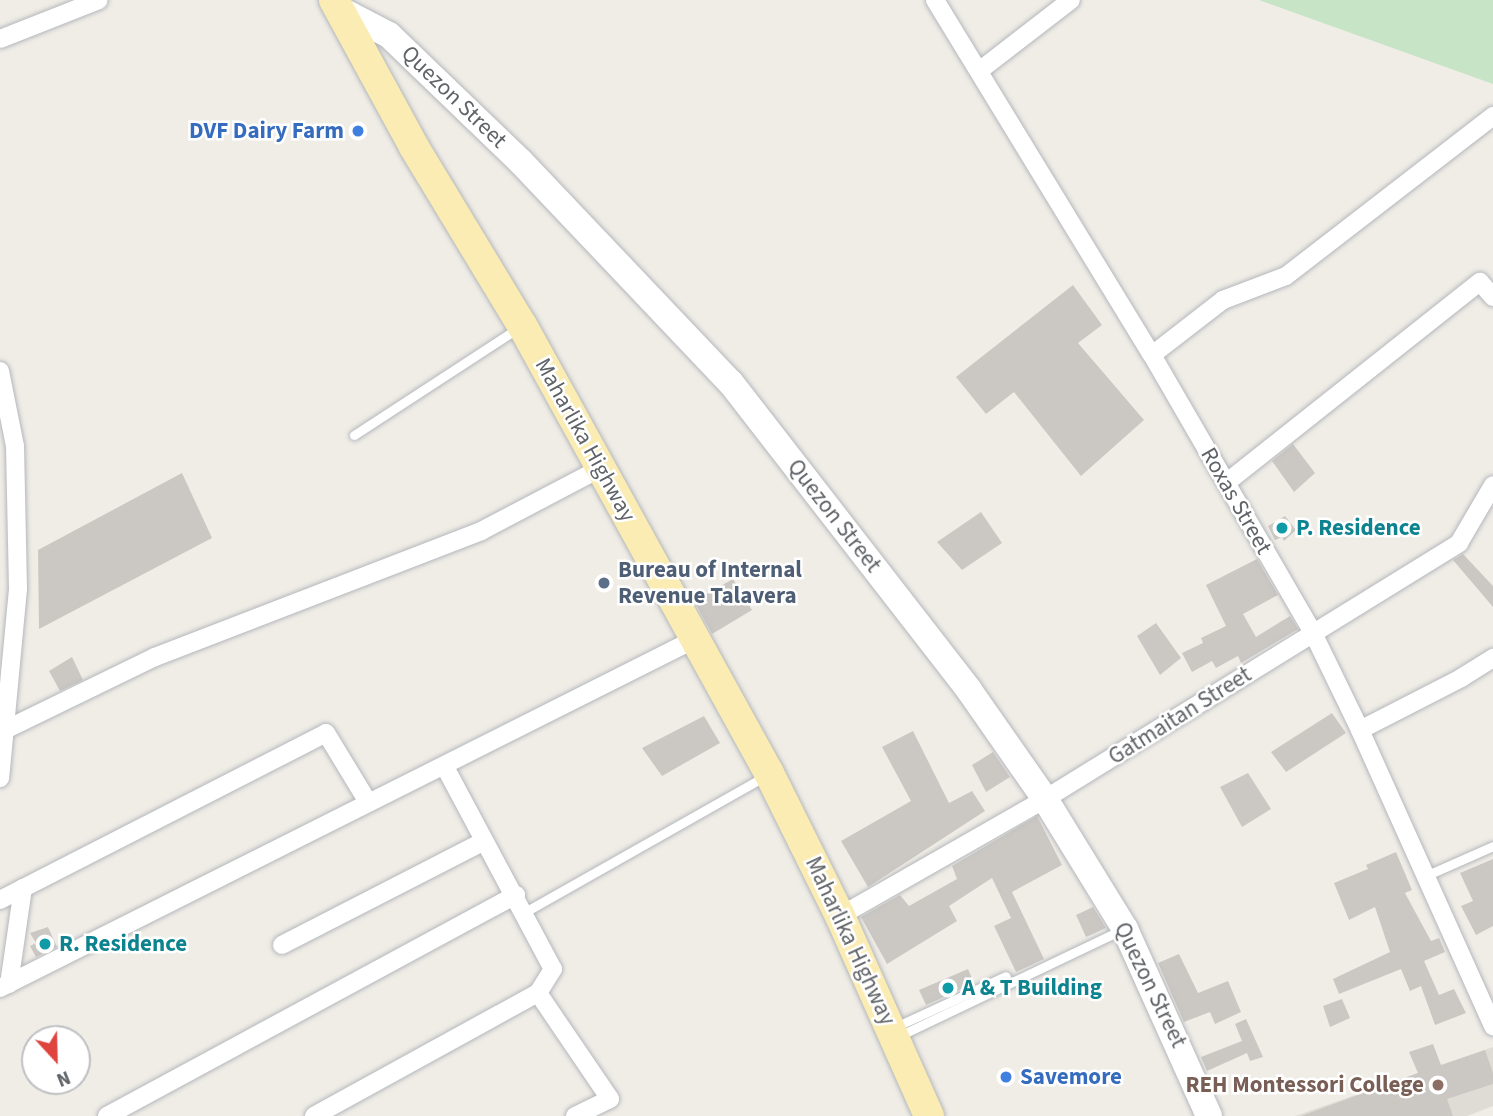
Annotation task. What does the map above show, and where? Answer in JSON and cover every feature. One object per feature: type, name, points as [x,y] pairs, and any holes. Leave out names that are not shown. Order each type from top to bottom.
[{"type":"main road","name":"Maharlika Highway","points":[[344,3],[414,147],[522,326],[769,773],[840,916],[929,1116]]},
{"type":"street","points":[[0,40],[99,0]]},
{"type":"street","name":"Roxas Street","points":[[935,0],[1152,355],[1313,633],[1360,730],[1493,1026]]},
{"type":"street","points":[[979,71],[1071,0]]},
{"type":"street","name":"Quezon Street","points":[[344,3],[389,35],[550,191],[731,383],[969,690],[1045,799],[1125,929],[1209,1116]]},
{"type":"street","points":[[1152,355],[1223,300],[1286,276],[1493,116]]},
{"type":"street","points":[[1226,482],[1480,282],[1493,297]]},
{"type":"street","points":[[0,371],[15,446],[18,576],[0,778]]},
{"type":"street","points":[[5,730],[155,657],[481,531],[601,468]]},
{"type":"street","name":"Gatmaitan Street","points":[[840,916],[1045,799],[1459,542],[1493,485]]},
{"type":"street","points":[[4,986],[368,802],[445,767],[695,639]]},
{"type":"street","points":[[1360,730],[1461,678],[1493,658]]},
{"type":"street","points":[[0,900],[327,733],[368,802]]},
{"type":"street","points":[[314,1116],[538,993],[553,969],[516,895],[445,767]]},
{"type":"street","points":[[282,945],[484,841]]},
{"type":"street","points":[[4,986],[23,888]]},
{"type":"street","points":[[107,1116],[516,895]]},
{"type":"street","points":[[538,993],[610,1099],[575,1116]]},
{"type":"lane","points":[[354,435],[522,326]]},
{"type":"lane","points":[[525,912],[769,773]]},
{"type":"lane","points":[[1424,876],[1493,846]]},
{"type":"lane","points":[[893,1033],[1125,929]]},
{"type":"lane","points":[[893,1033],[1006,976]]},
{"type":"shaded area","name":"REH Montessori College","points":[[1493,1047],[1493,1106],[1467,1116],[1295,1116]]},
{"type":"green space","points":[[1259,0],[1493,0],[1493,84]]},
{"type":"building","points":[[1073,285],[1102,325],[1078,343],[1144,420],[1081,476],[1014,392],[986,414],[956,377]]},
{"type":"building","points":[[1293,444],[1315,473],[1294,492],[1272,461]]},
{"type":"building","points":[[182,473],[212,538],[39,629],[38,550]]},
{"type":"building","points":[[981,512],[1002,543],[962,570],[937,542]]},
{"type":"building","name":"P. Residence","points":[[1285,516],[1296,530],[1284,541],[1282,537],[1275,540],[1268,526]]},
{"type":"building","points":[[1463,554],[1493,586],[1493,607],[1453,560]]},
{"type":"building","points":[[1257,559],[1278,595],[1243,614],[1256,637],[1290,616],[1298,629],[1241,663],[1238,656],[1216,668],[1212,661],[1192,672],[1182,653],[1203,643],[1201,638],[1226,626],[1206,585]]},
{"type":"building","points":[[733,579],[752,610],[712,634],[694,601]]},
{"type":"building","points":[[1156,623],[1181,658],[1160,675],[1137,636]]},
{"type":"building","points":[[72,657],[83,680],[60,691],[49,671]]},
{"type":"building","points":[[1332,713],[1346,733],[1286,772],[1271,752]]},
{"type":"building","points":[[704,716],[720,743],[662,776],[642,748]]},
{"type":"building","points":[[913,731],[949,803],[972,791],[985,811],[868,887],[841,841],[911,801],[882,747]]},
{"type":"building","points":[[993,752],[1010,777],[986,792],[972,765]]},
{"type":"building","points":[[1248,773],[1271,809],[1242,827],[1220,787]]},
{"type":"building","points":[[1037,816],[1062,865],[1012,892],[1044,959],[1016,972],[994,926],[1011,918],[992,878],[949,906],[957,921],[887,964],[861,917],[900,895],[909,906],[957,879],[952,866]]},
{"type":"building","points":[[1396,852],[1412,890],[1405,893],[1431,941],[1439,938],[1445,952],[1424,961],[1439,995],[1454,989],[1466,1013],[1435,1025],[1421,986],[1410,991],[1401,969],[1339,994],[1333,979],[1390,952],[1375,907],[1349,920],[1334,883],[1368,869],[1366,865]]},
{"type":"building","points":[[1493,859],[1493,926],[1476,935],[1461,906],[1473,901],[1460,873]]},
{"type":"building","points":[[1093,907],[1106,928],[1086,937],[1076,915]]},
{"type":"building","name":"R. Residence","points":[[48,927],[57,947],[36,957],[30,946],[36,943],[30,933]]},
{"type":"building","points":[[1179,954],[1198,993],[1228,981],[1241,1012],[1215,1024],[1210,1012],[1184,1022],[1158,963]]},
{"type":"building","name":"A & T Building","points":[[968,969],[974,983],[926,1005],[919,990]]},
{"type":"building","points":[[1342,999],[1350,1018],[1330,1027],[1323,1006]]},
{"type":"building","points":[[1246,1019],[1263,1057],[1250,1061],[1247,1053],[1207,1071],[1201,1057],[1242,1041],[1235,1024]]},
{"type":"building","name":"REH Montessori College","points":[[1433,1044],[1441,1065],[1485,1050],[1493,1073],[1493,1084],[1447,1099],[1453,1116],[1301,1116],[1418,1073],[1409,1052]]},
{"type":"place","name":"DVF Dairy Farm","points":[[358,131]]},
{"type":"place","name":"P. Residence","points":[[1282,528]]},
{"type":"place","name":"Bureau of Internal Revenue Talavera","points":[[604,583]]},
{"type":"place","name":"R. Residence","points":[[45,944]]},
{"type":"place","name":"A & T Building","points":[[948,988]]},
{"type":"place","name":"Savemore","points":[[1006,1077]]},
{"type":"place","name":"REH Montessori College","points":[[1438,1085]]}]
